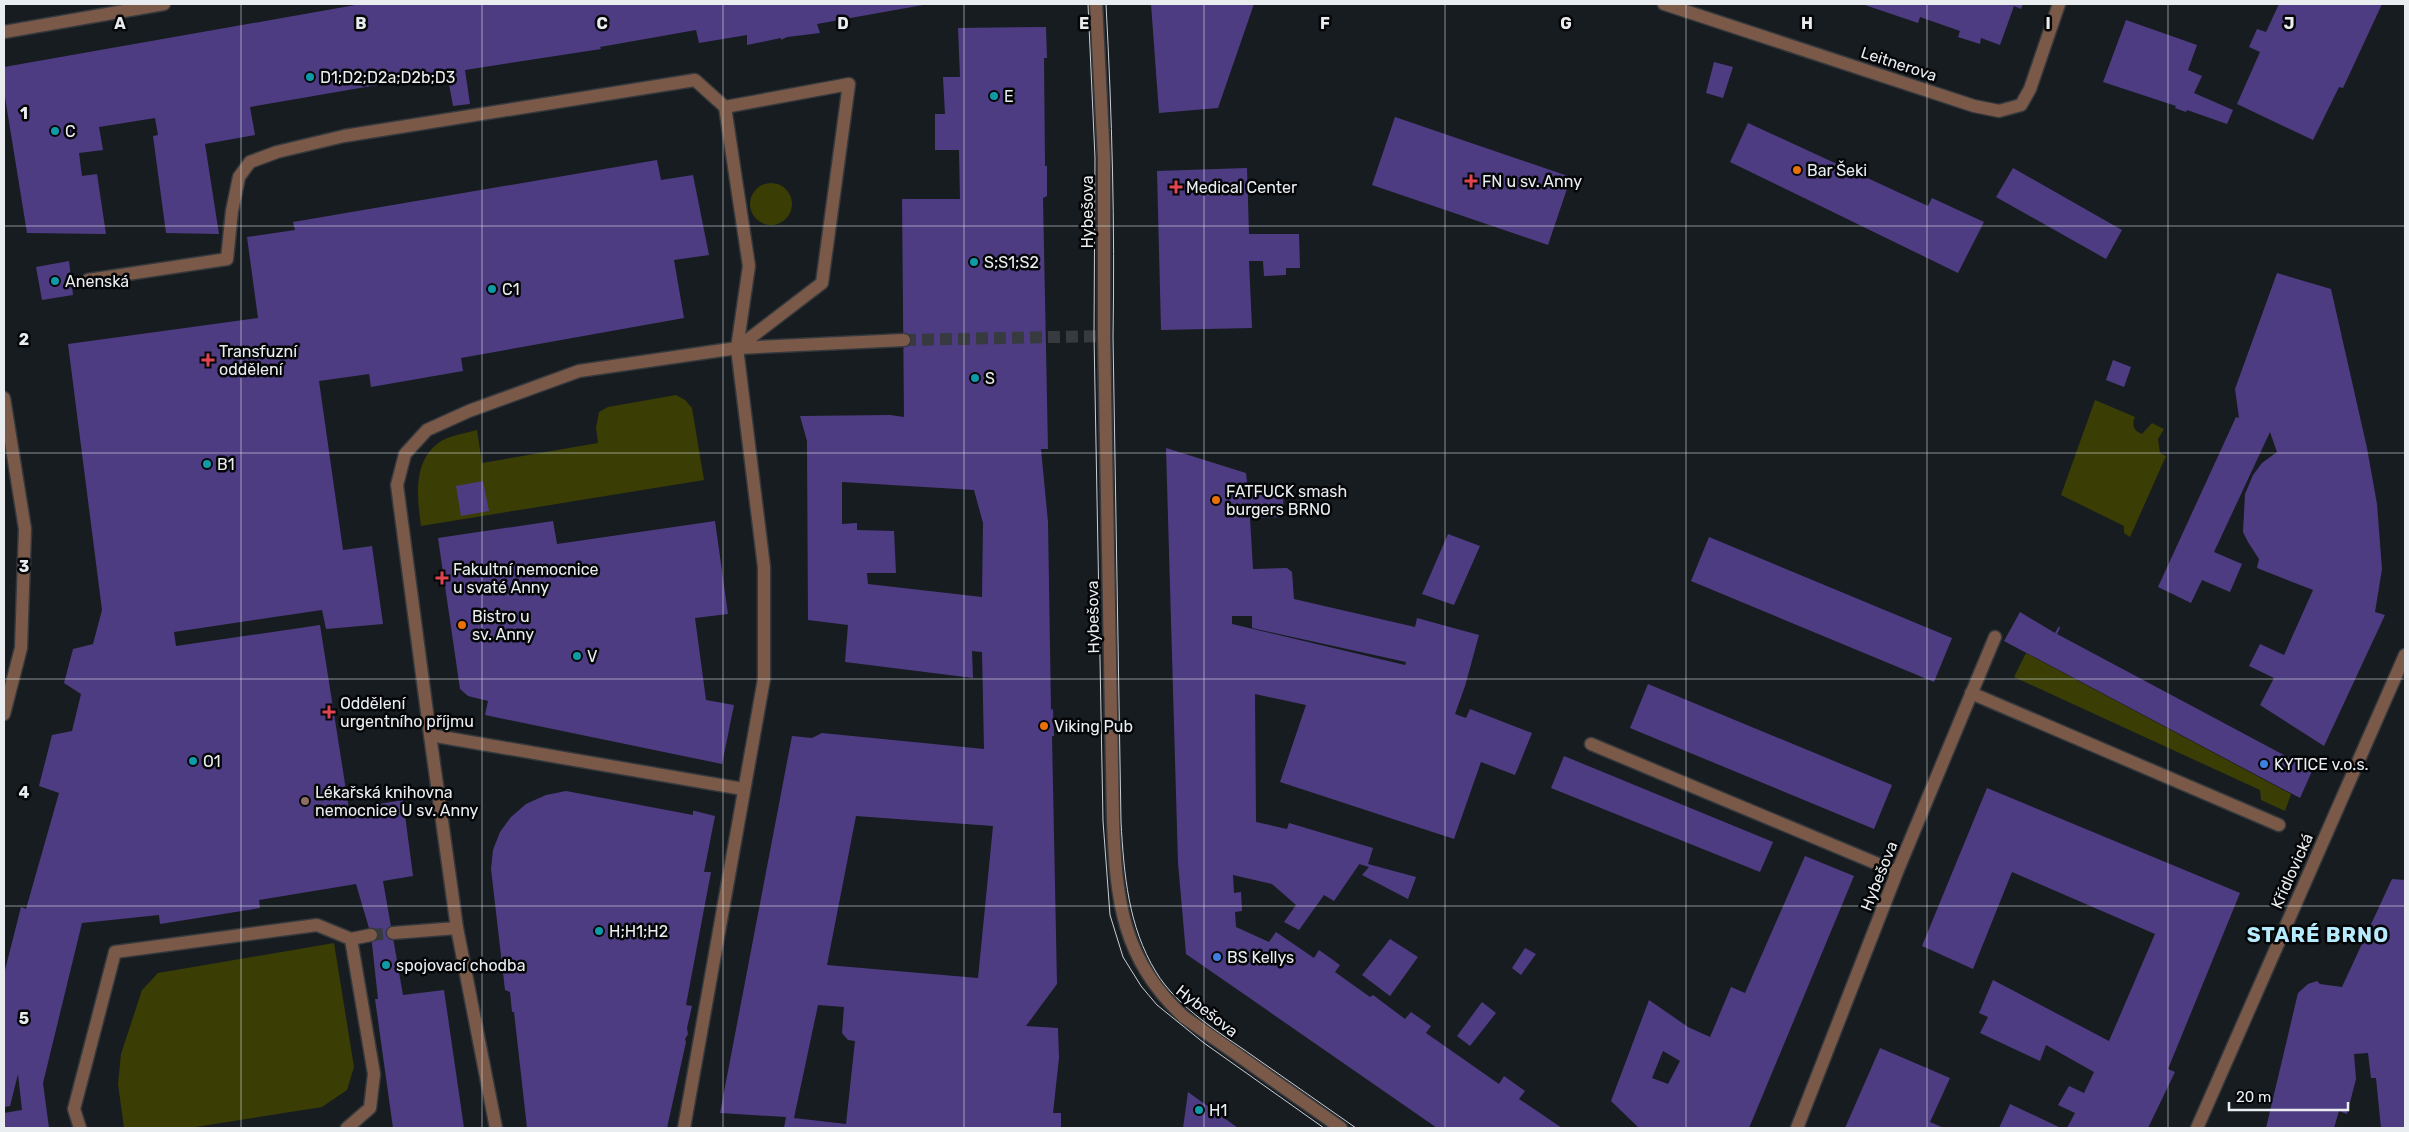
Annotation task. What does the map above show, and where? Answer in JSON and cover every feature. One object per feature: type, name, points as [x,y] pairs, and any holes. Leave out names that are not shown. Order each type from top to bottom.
[{"type":"street","points":[[4,32],[164,4]]},
{"type":"street","name":"Hybešova","points":[[1096,4],[1104,158],[1104,346],[1112,820],[1114,854],[1123,920],[1139,961],[1166,1000],[1184,1017],[1341,1128]]},
{"type":"street","name":"Leitnerova","points":[[1664,4],[1974,106],[1999,111],[2021,106],[2030,89],[2059,4]]},
{"type":"street","points":[[88,280],[227,259],[238,177],[250,162],[277,152],[344,136],[695,80],[725,107],[749,266],[737,348],[764,567],[764,679],[684,1128]]},
{"type":"street","points":[[725,107],[849,84],[822,282],[737,348]]},
{"type":"street","points":[[496,1128],[457,928],[430,735],[397,486],[404,454],[427,430],[470,411],[580,371],[737,348],[904,340]]},
{"type":"street","points":[[4,398],[24,529],[21,648],[4,714]]},
{"type":"street","name":"Hybešova","points":[[1797,1128],[1897,872],[1995,637]]},
{"type":"street","name":"Křídlovická","points":[[2196,1128],[2405,655]]},
{"type":"street","points":[[1972,693],[2279,825]]},
{"type":"street","points":[[430,735],[744,789]]},
{"type":"street","points":[[1592,744],[1897,872]]},
{"type":"street","points":[[80,1128],[74,1108],[116,952],[317,925],[351,939],[371,935]]},
{"type":"street","points":[[393,933],[457,928]]},
{"type":"street","points":[[347,1128],[370,1108],[374,1074],[351,939]]},
{"type":"green space","points":[[767,183],[775,183],[786,189],[792,204],[786,219],[775,225],[767,225],[756,219],[750,208],[750,200],[756,189]]},
{"type":"green space","points":[[676,395],[685,400],[692,408],[704,480],[421,526],[418,491],[421,467],[433,448],[443,440],[477,430],[482,463],[598,443],[596,428],[599,412],[608,407]]},
{"type":"green space","points":[[2095,400],[2135,417],[2134,427],[2142,434],[2152,423],[2164,429],[2158,439],[2160,453],[2166,456],[2130,537],[2124,533],[2124,526],[2061,495]]},
{"type":"green space","points":[[2026,653],[2291,794],[2285,811],[2261,800],[2260,790],[2014,677]]},
{"type":"green space","points":[[334,943],[354,1067],[347,1090],[322,1107],[189,1128],[124,1128],[118,1084],[121,1054],[142,990],[158,973]]},
{"type":"building","points":[[361,4],[923,5],[817,24],[820,33],[747,45],[747,35],[699,43],[696,30],[600,47],[601,49],[465,70],[470,104],[453,106],[447,73],[250,107],[255,135],[205,144],[219,234],[166,233],[153,136],[158,135],[155,118],[99,127],[103,150],[79,153],[82,176],[97,174],[106,234],[27,233],[4,91],[4,67]]},
{"type":"building","points":[[1151,4],[1254,4],[1218,108],[1159,113]]},
{"type":"building","points":[[1862,4],[2023,4],[2021,9],[2014,6],[2000,45],[1981,38],[1980,44],[1958,37],[1960,31],[1920,17],[1918,23]]},
{"type":"building","points":[[2279,4],[2382,4],[2343,88],[2339,87],[2313,140],[2237,104],[2260,52],[2249,47],[2257,29],[2266,32]]},
{"type":"building","points":[[2126,20],[2197,45],[2188,70],[2202,76],[2194,93],[2233,110],[2227,124],[2187,110],[2186,112],[2175,108],[2176,106],[2103,82]]},
{"type":"building","points":[[1046,27],[1047,58],[1044,58],[1047,196],[1043,198],[1048,449],[1041,449],[1048,522],[1051,710],[1053,709],[1054,736],[1052,736],[1057,984],[1026,1026],[1058,1028],[1059,1058],[1053,1113],[1061,1113],[1061,1128],[784,1128],[786,1117],[720,1113],[792,736],[812,738],[822,733],[984,749],[982,652],[972,651],[973,678],[845,662],[848,625],[808,620],[807,441],[800,416],[890,415],[904,417],[902,199],[960,199],[959,150],[935,150],[935,114],[945,114],[943,77],[960,77],[958,28]],"holes":[[[842,482],[974,490],[983,523],[982,597],[868,584],[867,573],[896,573],[894,531],[857,530],[857,523],[842,524]],[[856,816],[993,826],[978,978],[827,965]],[[818,1005],[844,1007],[842,1033],[848,1040],[855,1041],[846,1124],[794,1118]]]},
{"type":"building","points":[[1714,62],[1733,67],[1723,98],[1706,93]]},
{"type":"building","name":"FN u sv. Anny","points":[[1395,117],[1571,177],[1548,245],[1372,185]]},
{"type":"building","points":[[1748,123],[1928,206],[1932,198],[1984,222],[1958,273],[1730,162]]},
{"type":"building","points":[[657,160],[661,180],[693,175],[709,255],[674,260],[684,318],[461,358],[463,371],[371,387],[369,374],[319,381],[343,550],[372,546],[383,624],[326,629],[322,610],[174,632],[176,646],[320,625],[349,809],[403,800],[413,876],[383,881],[403,995],[444,990],[464,1128],[393,1128],[375,999],[378,999],[371,935],[356,884],[259,900],[260,908],[160,924],[159,915],[82,923],[43,1083],[49,1128],[4,1128],[4,1113],[22,1110],[18,1074],[10,1106],[4,1107],[4,974],[21,907],[26,909],[59,793],[39,786],[52,735],[72,731],[81,694],[64,683],[73,649],[93,644],[102,610],[68,344],[258,318],[247,237],[295,230],[293,222]]},
{"type":"building","points":[[1247,168],[1249,234],[1299,234],[1300,268],[1286,268],[1286,275],[1264,276],[1263,261],[1249,261],[1252,328],[1161,330],[1157,171]]},
{"type":"building","points":[[2013,168],[2122,230],[2106,259],[1996,197]]},
{"type":"building","name":"Anenská","points":[[69,261],[73,295],[42,300],[36,267]]},
{"type":"building","points":[[2277,273],[2331,289],[2367,448],[2377,504],[2382,569],[2375,612],[2385,615],[2324,746],[2260,705],[2274,678],[2249,666],[2260,644],[2284,655],[2313,590],[2257,568],[2259,559],[2243,532],[2245,494],[2253,475],[2262,463],[2277,452],[2270,432],[2214,552],[2242,564],[2230,592],[2202,580],[2191,603],[2158,587],[2236,417],[2239,418],[2235,389]]},
{"type":"building","points":[[2113,360],[2131,367],[2124,387],[2106,380]]},
{"type":"building","points":[[1166,448],[1246,473],[1248,490],[1256,490],[1256,495],[1283,494],[1284,517],[1250,518],[1253,569],[1287,568],[1292,572],[1294,599],[1415,627],[1417,618],[1479,635],[1455,714],[1466,718],[1470,709],[1532,733],[1515,775],[1481,762],[1454,839],[1280,782],[1306,705],[1255,694],[1256,822],[1287,829],[1289,823],[1373,848],[1368,864],[1416,877],[1408,899],[1362,875],[1369,867],[1359,864],[1334,901],[1324,895],[1299,930],[1284,922],[1296,905],[1272,884],[1233,875],[1234,893],[1241,892],[1242,911],[1235,912],[1236,927],[1269,942],[1276,932],[1314,958],[1319,950],[1340,965],[1335,972],[1370,997],[1373,995],[1405,1019],[1411,1012],[1431,1026],[1426,1033],[1499,1084],[1504,1076],[1525,1091],[1519,1099],[1562,1128],[1437,1128],[1186,954],[1178,863]],"holes":[[[1232,616],[1252,616],[1252,628],[1406,662],[1405,665],[1232,624]]]},
{"type":"building","points":[[483,481],[489,511],[461,516],[456,486]]},
{"type":"building","name":"V","points":[[553,521],[557,544],[715,521],[728,614],[695,618],[706,700],[734,705],[722,764],[485,715],[488,701],[468,696],[460,689],[438,538]]},
{"type":"building","points":[[1448,534],[1480,546],[1454,605],[1422,594]]},
{"type":"building","points":[[1709,537],[1952,638],[1934,682],[1691,581]]},
{"type":"building","points":[[2020,612],[2055,633],[2059,626],[2057,634],[2310,769],[2311,767],[2313,769],[2300,798],[2004,641]]},
{"type":"building","points":[[1648,684],[1892,785],[1874,829],[1630,728]]},
{"type":"building","points":[[1564,756],[1773,842],[1760,872],[1551,788]]},
{"type":"building","points":[[1987,788],[2240,893],[2168,1069],[2175,1072],[2148,1128],[2067,1128],[2075,1113],[2058,1105],[2069,1086],[2084,1093],[2094,1072],[2046,1045],[2040,1061],[1980,1033],[1988,1017],[1979,1013],[1993,980],[2109,1041],[2155,934],[2012,872],[1973,969],[1922,946]]},
{"type":"building","name":"H;H1;H2","points":[[566,791],[693,815],[693,811],[695,811],[715,816],[704,872],[711,872],[686,1005],[692,1006],[687,1028],[688,1034],[685,1039],[686,1042],[667,1128],[527,1128],[514,1012],[512,1012],[510,992],[505,990],[491,869],[493,850],[500,832],[511,817],[526,804],[546,795]]},
{"type":"building","points":[[1805,856],[1854,876],[1749,1128],[1639,1128],[1611,1101],[1649,1000],[1688,1027],[1710,1037],[1731,987],[1745,993]],"holes":[[[1663,1051],[1680,1061],[1668,1084],[1652,1078]]]},
{"type":"building","points":[[2392,879],[2405,880],[2405,1128],[2381,1128],[2376,1078],[2371,1078],[2368,1053],[2354,1054],[2356,1079],[2347,1114],[2339,1111],[2334,1128],[2266,1128],[2298,993],[2308,984],[2317,981],[2320,984],[2342,987]]},
{"type":"building","points":[[1390,939],[1418,957],[1390,996],[1362,975]]},
{"type":"building","points":[[1525,948],[1536,954],[1521,975],[1512,968]]},
{"type":"building","points":[[1482,1002],[1496,1013],[1470,1046],[1457,1036]]},
{"type":"building","points":[[1880,1048],[1950,1078],[1930,1122],[1944,1128],[1845,1128]]},
{"type":"building","name":"H1","points":[[1188,1092],[1238,1128],[1183,1128]]},
{"type":"building","points":[[2010,1104],[2061,1128],[1999,1128]]},
{"type":"tunnel","points":[[904,340],[1104,336]]},
{"type":"tunnel","points":[[371,935],[393,933]]},
{"type":"tram line","points":[[1088,4],[1095,158],[1094,336],[1103,821],[1110,915],[1123,957],[1141,986],[1157,1005],[1204,1043],[1324,1128]]},
{"type":"tram line","points":[[1106,4],[1114,253],[1113,337],[1121,822],[1126,880],[1133,918],[1139,936],[1156,972],[1165,985],[1187,1008],[1356,1128]]},
{"type":"place","name":"D1;D2;D2a;D2b;D3","points":[[310,77]]},
{"type":"place","name":"E","points":[[994,96]]},
{"type":"place","name":"C","points":[[55,131]]},
{"type":"place","name":"Bar Šeki","points":[[1797,170]]},
{"type":"place","name":"FN u sv. Anny","points":[[1471,181]]},
{"type":"place","name":"Medical Center","points":[[1176,187]]},
{"type":"place","name":"S;S1;S2","points":[[974,262]]},
{"type":"place","name":"Anenská","points":[[55,281]]},
{"type":"place","name":"C1","points":[[492,289]]},
{"type":"place","name":"Transfuzní oddělení","points":[[208,360]]},
{"type":"place","name":"S","points":[[975,378]]},
{"type":"place","name":"B1","points":[[207,464]]},
{"type":"place","name":"FATFUCK smash burgers BRNO","points":[[1216,500]]},
{"type":"place","name":"Fakultní nemocnice u svaté Anny","points":[[442,578]]},
{"type":"place","name":"Bistro u sv. Anny","points":[[462,625]]},
{"type":"place","name":"V","points":[[577,656]]},
{"type":"place","name":"Oddělení urgentního příjmu","points":[[329,712]]},
{"type":"place","name":"Viking Pub","points":[[1044,726]]},
{"type":"place","name":"O1","points":[[193,761]]},
{"type":"place","name":"KYTICE v.o.s.","points":[[2264,764]]},
{"type":"place","name":"Lékařská knihovna nemocnice U sv. Anny","points":[[305,801]]},
{"type":"place","name":"H;H1;H2","points":[[599,931]]},
{"type":"place","name":"BS Kellys","points":[[1217,957]]},
{"type":"place","name":"spojovací chodba","points":[[386,965]]},
{"type":"place","name":"H1","points":[[1199,1110]]},
{"type":"district","name":"STARÉ BRNO","points":[[2318,934]]}]
